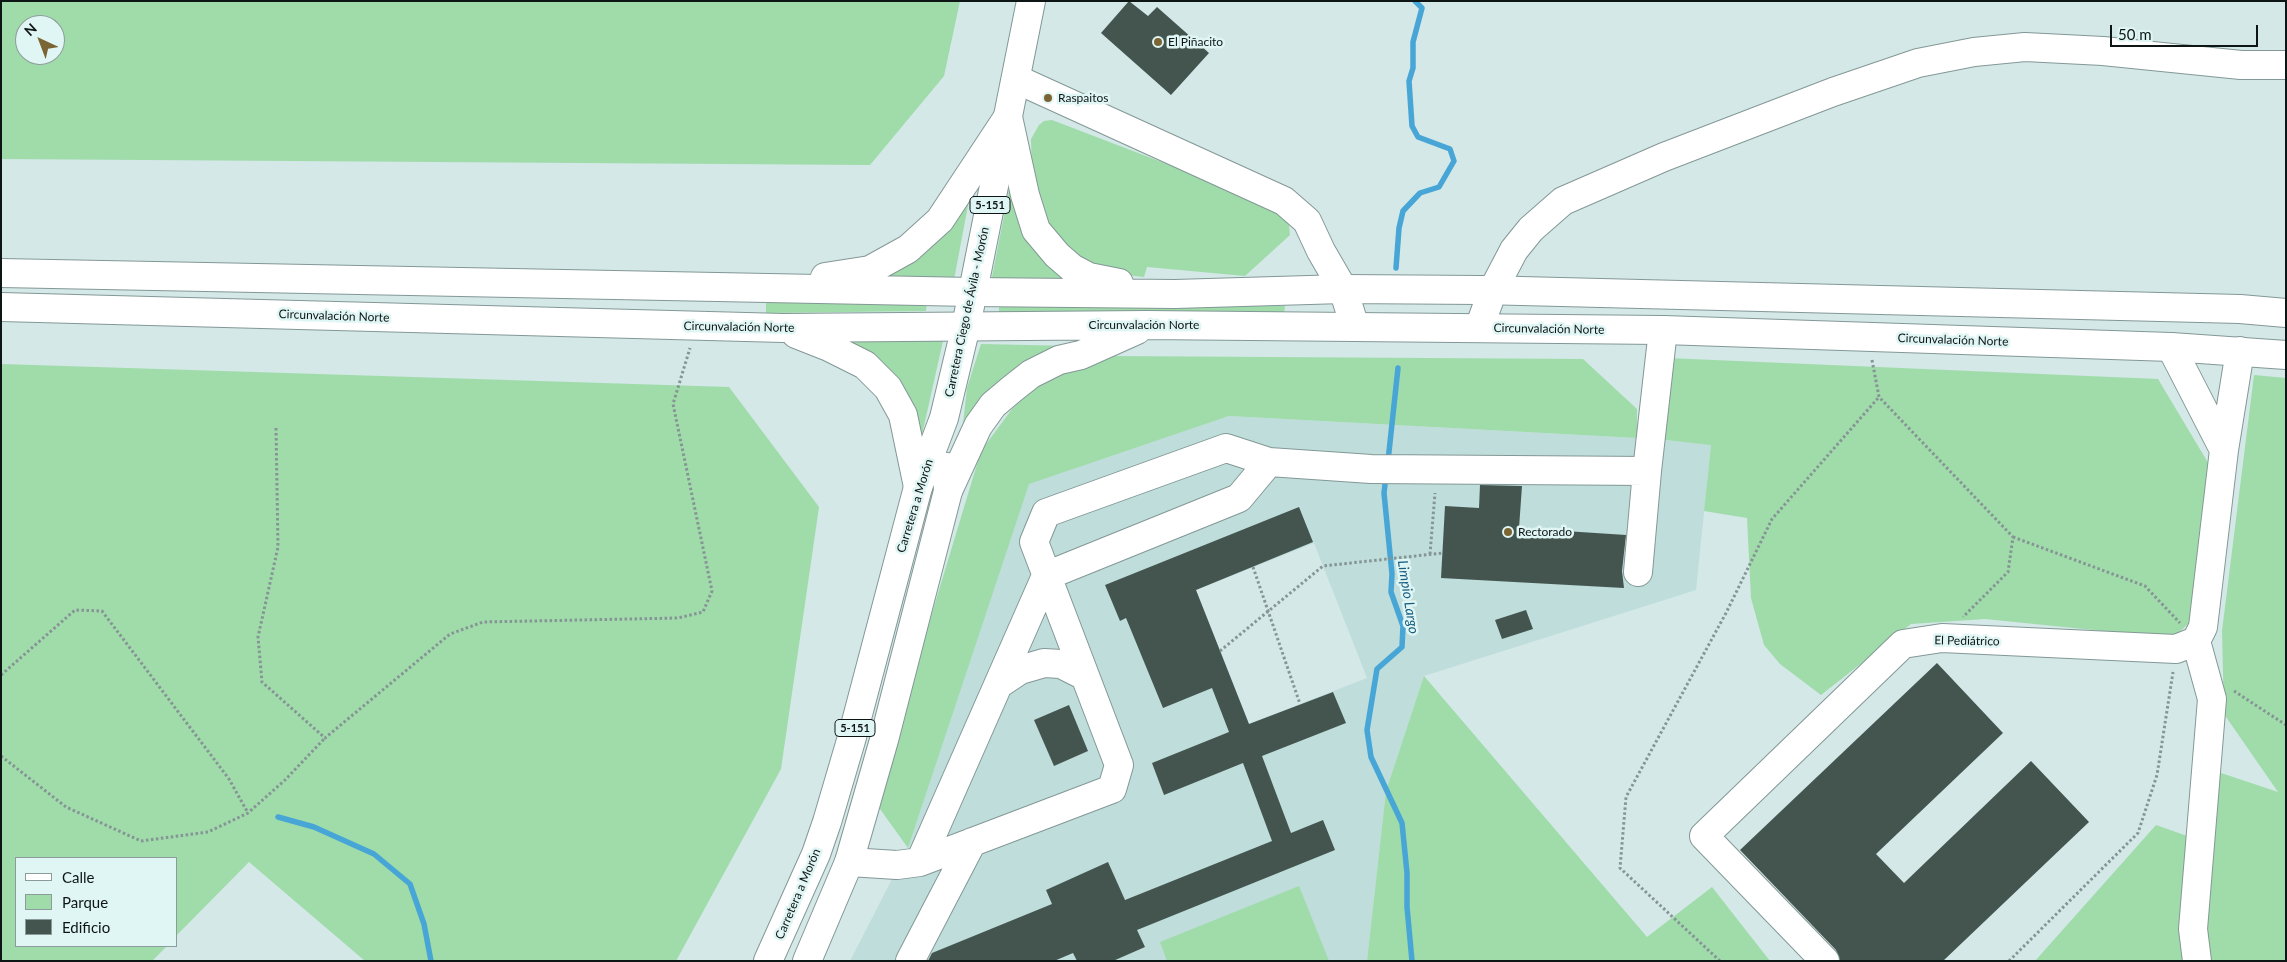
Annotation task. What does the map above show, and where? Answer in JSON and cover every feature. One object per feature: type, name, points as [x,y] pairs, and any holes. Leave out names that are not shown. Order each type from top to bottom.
[{"type":"main road","name":"Carretera Ciego de Ávila - Morón","points":[[944,418],[966,326],[1031,1]]},
{"type":"main road","points":[[1479,328],[1493,290],[1521,239],[1563,202],[1664,157],[1833,92],[1918,63],[1974,52],[2025,47],[2103,51],[2241,65],[2286,65]]},
{"type":"main road","points":[[1016,79],[1284,202],[1307,221],[1321,251],[1343,289],[1355,327]]},
{"type":"main road","points":[[742,289],[870,270],[908,249],[940,220],[1008,117]]},
{"type":"main road","points":[[1008,117],[1025,195],[1036,230],[1057,255],[1072,268],[1090,277],[1175,294]]},
{"type":"main road","points":[[1,274],[972,292],[1175,294],[1343,289],[1493,290],[2202,308],[2278,313]]},
{"type":"main road","points":[[1638,572],[1646,471],[1663,330],[1664,294]]},
{"type":"main road","name":"Circunvalación Norte","points":[[1,307],[783,328],[1147,325],[1663,330],[2171,347],[2286,355]]},
{"type":"main road","points":[[2202,308],[2240,351]]},
{"type":"main road","points":[[2197,961],[2194,929],[2212,699],[2186,645],[2203,627],[2224,450],[2240,351],[2278,313]]},
{"type":"main road","points":[[948,491],[978,426],[993,405],[1031,374],[1059,360],[1081,355],[1147,325]]},
{"type":"main road","points":[[783,328],[830,347],[865,365],[888,388],[903,415],[918,487]]},
{"type":"main road","points":[[2171,347],[2224,450]]},
{"type":"main road","name":"Carretera a Morón","points":[[806,961],[849,862],[884,740],[948,491],[944,418]]},
{"type":"main road","name":"Carretera a Morón","points":[[768,961],[816,854],[852,737],[918,487],[944,418]]},
{"type":"main road","points":[[816,854],[849,862],[897,865],[920,862],[1112,790],[1118,765],[1034,542],[1046,514],[1226,448],[1269,462],[1382,470],[1646,471]]},
{"type":"main road","points":[[920,862],[1046,576],[1239,498],[1269,462]]},
{"type":"main road","name":"El Pediátrico","points":[[1825,961],[1704,836],[1903,644],[1942,638],[2186,645]]},
{"type":"main road","points":[[999,684],[1020,670],[1044,662],[1061,664],[1085,676]]},
{"type":"main road","points":[[910,961],[972,842]]},
{"type":"path","points":[[1,756],[66,807],[141,841],[208,832],[248,813],[285,780],[325,738],[450,634],[483,622],[678,618],[703,612],[712,590],[673,404],[697,326]]},
{"type":"path","points":[[1868,338],[1879,397],[2013,537],[2145,586],[2186,645],[2157,775],[2138,833],[2009,961]]},
{"type":"path","points":[[1720,961],[1620,868],[1626,797],[1726,613],[1772,519],[1879,397]]},
{"type":"path","points":[[276,428],[278,547],[258,637],[262,682],[325,738]]},
{"type":"path","points":[[1430,554],[1437,470]]},
{"type":"path","points":[[1942,638],[2008,572],[2013,537]]},
{"type":"path","points":[[1220,651],[1322,566],[1442,553]]},
{"type":"path","points":[[1253,567],[1300,704]]},
{"type":"path","points":[[1,675],[75,610],[102,611],[229,779],[248,813]]},
{"type":"path","points":[[2232,690],[2286,725]]},
{"type":"shaded area","points":[[1229,416],[1637,438],[1711,444],[1696,590],[1424,676],[1386,791],[1367,961],[850,961],[908,848],[1028,484]],"holes":[[[1314,543],[1367,678],[1249,724],[1196,590]]]},
{"type":"green space","points":[[1,1],[960,1],[944,76],[870,165],[1,159]]},
{"type":"green space","points":[[1052,120],[1266,202],[1283,213],[1289,225],[1290,235],[1245,276],[1147,267],[1144,277],[1126,275],[1098,267],[1070,253],[1044,228],[1032,177],[1031,139],[1039,125],[1044,121]]},
{"type":"green space","points":[[1010,185],[1076,287],[991,282]]},
{"type":"green space","points":[[969,200],[953,285],[853,283]]},
{"type":"green space","points":[[927,301],[926,311],[766,313],[766,302]]},
{"type":"green space","points":[[999,305],[1285,306],[1284,313],[999,314]]},
{"type":"green space","points":[[841,339],[943,341],[919,448]]},
{"type":"green space","points":[[981,344],[1074,346],[1009,373],[976,405],[963,424],[967,388]]},
{"type":"green space","points":[[1111,356],[1583,359],[1637,409],[1637,438],[1229,416],[1029,484],[908,848],[875,802],[981,451],[1012,409],[1045,378]]},
{"type":"green space","points":[[1667,358],[2158,379],[2210,466],[2189,623],[2173,638],[1985,619],[1911,624],[1821,695],[1780,664],[1764,645],[1751,598],[1747,518],[1704,511],[1711,445],[1665,440]]},
{"type":"green space","points":[[1,364],[729,387],[819,507],[781,769],[676,961],[365,961],[249,862],[178,934],[178,857],[15,857],[15,947],[166,947],[152,961],[1,961]]},
{"type":"green space","points":[[2254,375],[2286,378],[2286,961],[2035,961],[2156,825],[2210,844],[2218,772],[2278,792],[2224,714],[2222,631]]},
{"type":"green space","points":[[1424,676],[1647,937],[1712,887],[1770,961],[1367,961],[1386,791]]},
{"type":"green space","points":[[1299,886],[1329,961],[1167,961],[1160,942]]},
{"type":"building","points":[[1129,1],[1148,16],[1157,7],[1209,53],[1171,95],[1101,33]]},
{"type":"building","name":"Rectorado","points":[[1480,485],[1522,486],[1519,528],[1626,535],[1622,571],[1624,588],[1441,578],[1445,506],[1479,508]]},
{"type":"building","points":[[1299,507],[1313,542],[1196,590],[1249,724],[1333,692],[1346,723],[1262,756],[1291,833],[1323,820],[1335,850],[1137,930],[1145,947],[1113,961],[1077,961],[1073,953],[1054,961],[928,961],[932,953],[1052,904],[1046,890],[1108,862],[1125,900],[1272,841],[1243,763],[1164,795],[1152,763],[1229,732],[1212,688],[1163,708],[1126,618],[1120,621],[1105,585]]},
{"type":"building","points":[[1526,610],[1533,629],[1502,639],[1495,620]]},
{"type":"building","points":[[1937,663],[2003,733],[1876,854],[1904,883],[2031,761],[2089,822],[1943,961],[1840,961],[1836,950],[1740,850]]},
{"type":"building","points":[[1069,705],[1088,751],[1054,766],[1034,720]]},
{"type":"waterway","name":"Limpio Largo","points":[[1396,268],[1399,228],[1403,211],[1420,193],[1439,187],[1454,161],[1450,149],[1418,137],[1412,126],[1409,81],[1413,68],[1413,42],[1422,8],[1415,1]]},
{"type":"waterway","name":"Limpio Largo","points":[[1388,461],[1398,368]]},
{"type":"waterway","name":"Limpio Largo","points":[[1386,476],[1384,493],[1392,574],[1391,592],[1403,626],[1402,647],[1377,669],[1367,730],[1371,757],[1402,823],[1412,961]]},
{"type":"waterway","points":[[278,817],[314,827],[374,854],[410,884],[424,924],[431,961]]},
{"type":"place","name":"El Piñacito","points":[[1158,42]]},
{"type":"place","name":"Raspaitos","points":[[1048,98]]},
{"type":"place","name":"Rectorado","points":[[1508,532]]}]
